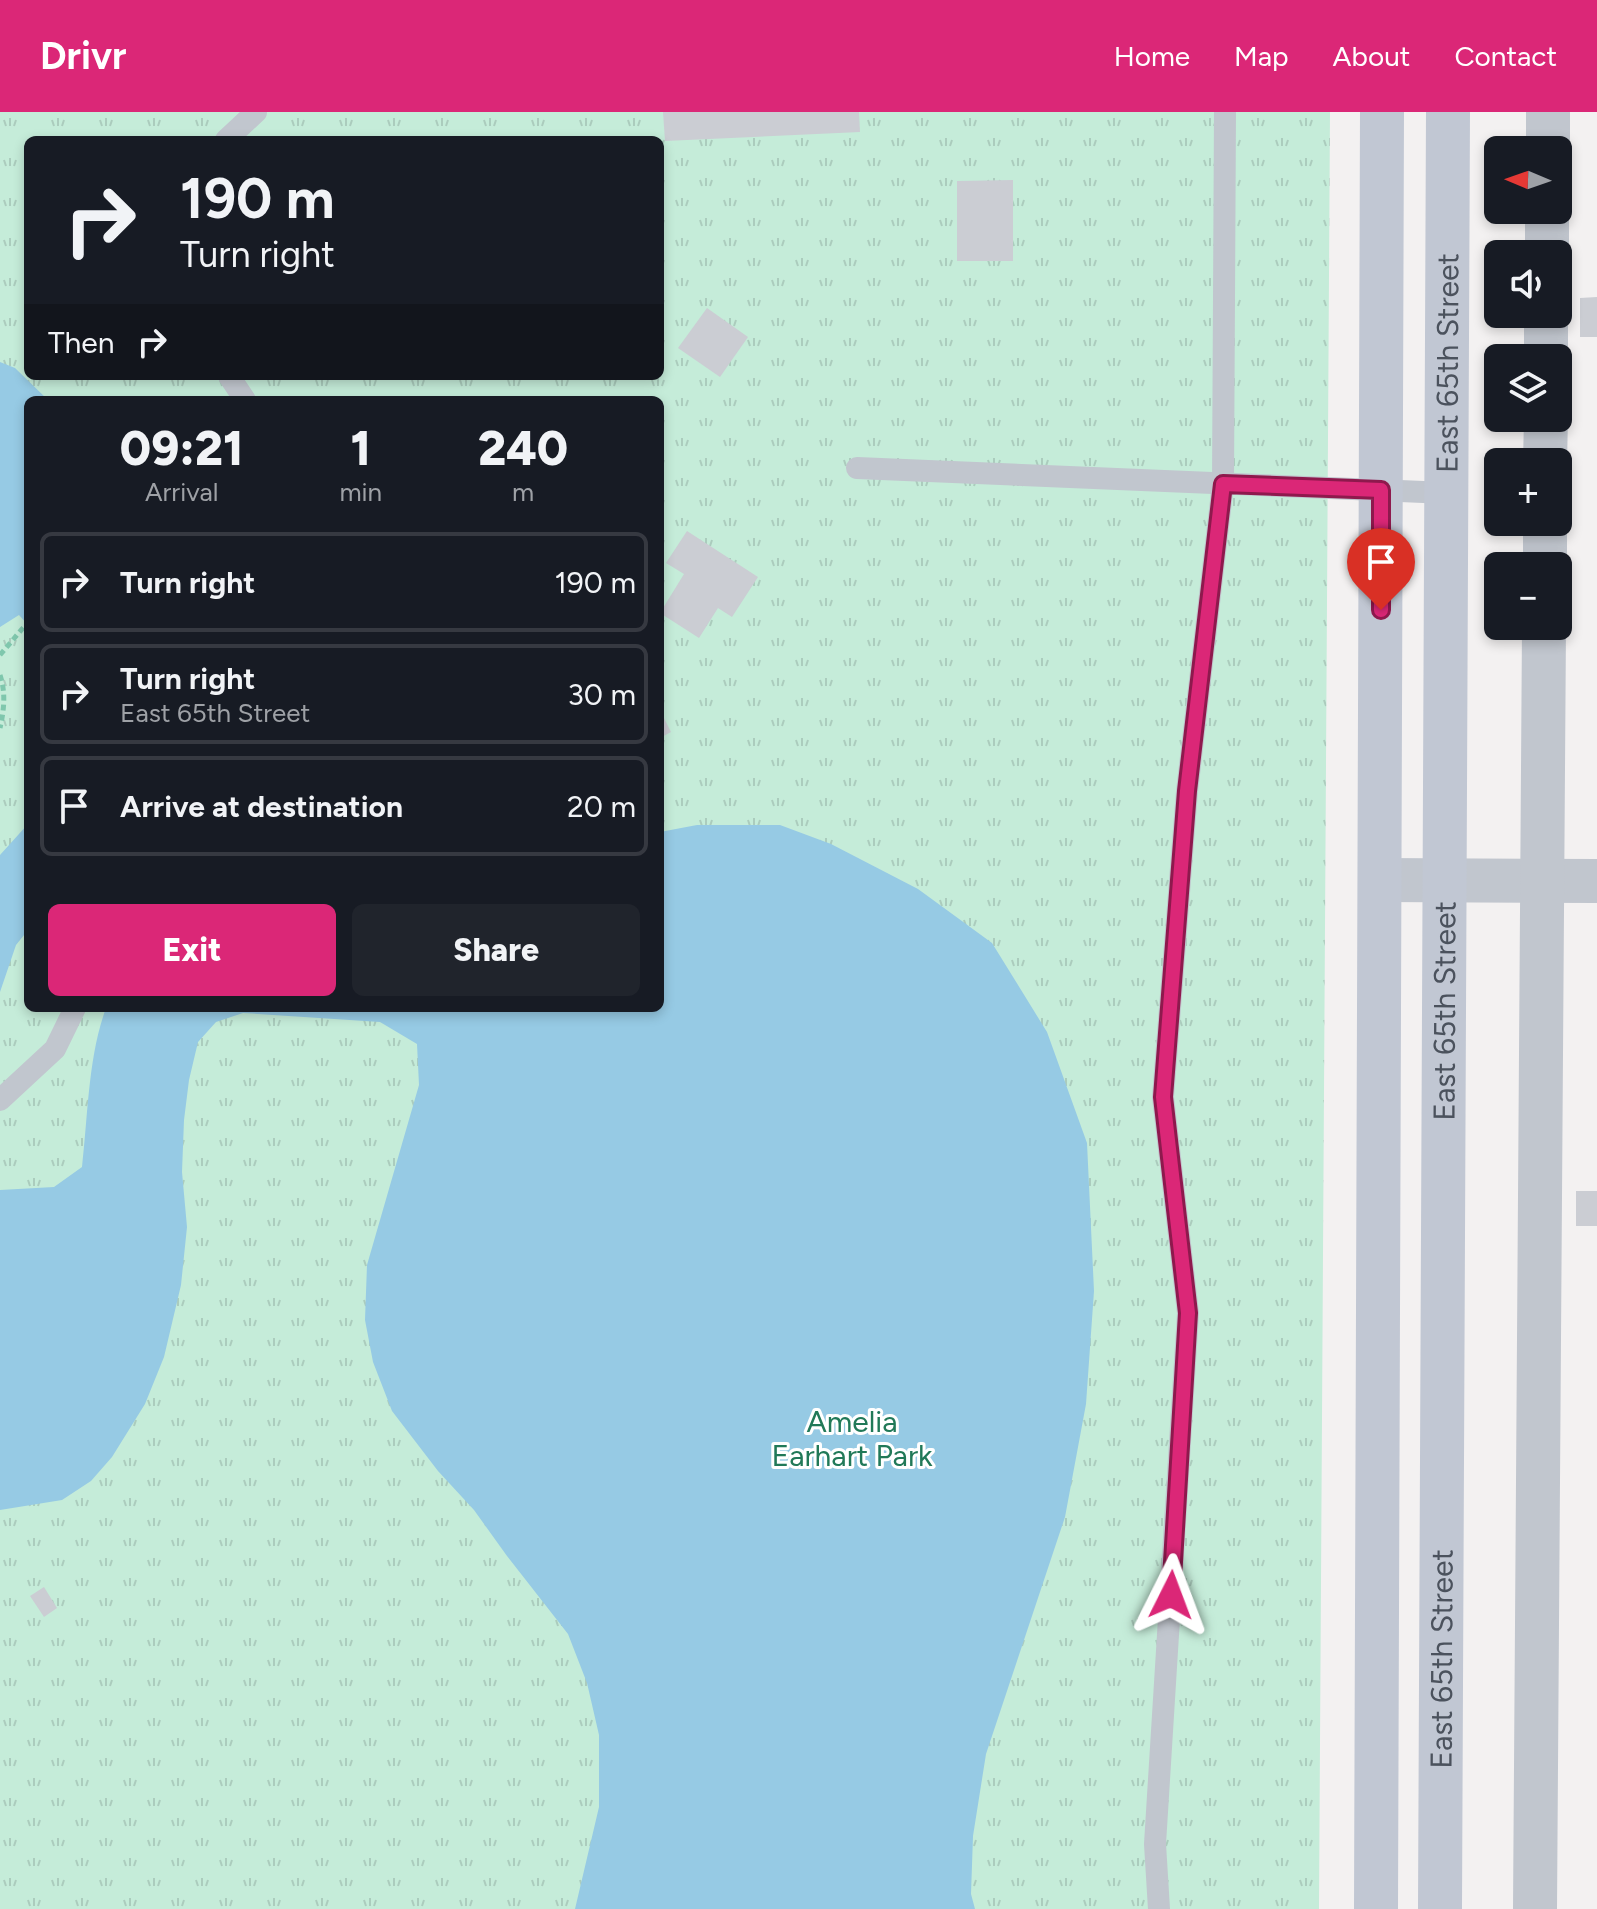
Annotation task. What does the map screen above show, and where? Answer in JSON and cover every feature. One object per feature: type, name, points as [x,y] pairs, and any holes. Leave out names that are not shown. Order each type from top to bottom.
[{"type":"main road","points":[[1376,1909],[1382,112]]},
{"type":"main road","name":"East 65th Street","points":[[1440,1909],[1448,112]]},
{"type":"street","points":[[1548,112],[1548,136]]},
{"type":"street","points":[[1535,1909],[1544,640]]},
{"type":"street","points":[[1380,880],[1597,881]]},
{"type":"lane","points":[[230,136],[256,112]]},
{"type":"lane","points":[[1159,1909],[1155,1844],[1188,1313],[1163,1097],[1187,791],[1223,484],[1225,112]]},
{"type":"lane","points":[[857,468],[1447,493]]},
{"type":"lane","points":[[0,1100],[55,1049],[73,1012]]},
{"type":"path","points":[[0,655],[24,627]]},
{"type":"path","points":[[0,675],[4,687],[0,728]]},
{"type":"green space","name":"Amelia Earhart Park","points":[[0,112],[1330,112],[1319,1909],[0,1909]]},
{"type":"water","points":[[0,362],[15,368],[44,396],[24,396],[24,621],[19,615],[0,627]]},
{"type":"water","points":[[697,825],[780,825],[831,844],[918,889],[992,943],[1047,1032],[1087,1143],[1094,1291],[1086,1404],[1065,1517],[986,1754],[973,1836],[971,1894],[975,1909],[575,1909],[599,1807],[599,1735],[587,1683],[568,1634],[474,1510],[438,1471],[392,1411],[373,1362],[365,1320],[367,1265],[419,1085],[417,1044],[380,1022],[243,1013],[216,1022],[198,1042],[184,1120],[182,1172],[187,1227],[181,1285],[164,1357],[145,1404],[112,1457],[91,1481],[62,1500],[0,1510],[0,1190],[54,1187],[82,1167],[92,1066],[105,1012],[664,1012],[664,831]]},
{"type":"water","points":[[24,828],[24,935],[16,945],[0,992],[0,855]]},
{"type":"building","points":[[663,112],[859,112],[860,132],[665,141]]},
{"type":"building","points":[[1013,180],[1013,261],[957,261],[957,181]]},
{"type":"building","points":[[1597,297],[1597,337],[1580,337],[1580,298]]},
{"type":"building","points":[[707,308],[748,337],[720,377],[678,348]]},
{"type":"building","points":[[687,531],[758,577],[732,617],[718,608],[699,638],[664,616],[664,606],[684,574],[666,563]]},
{"type":"building","points":[[664,718],[671,732],[664,736]]},
{"type":"building","points":[[1576,1191],[1597,1191],[1597,1226],[1576,1226]]},
{"type":"building","points":[[44,1587],[57,1608],[44,1617],[30,1596]]},
{"type":"route","points":[[1171,1595],[1188,1313],[1163,1097],[1187,791],[1223,484],[1381,490],[1381,610]]}]
